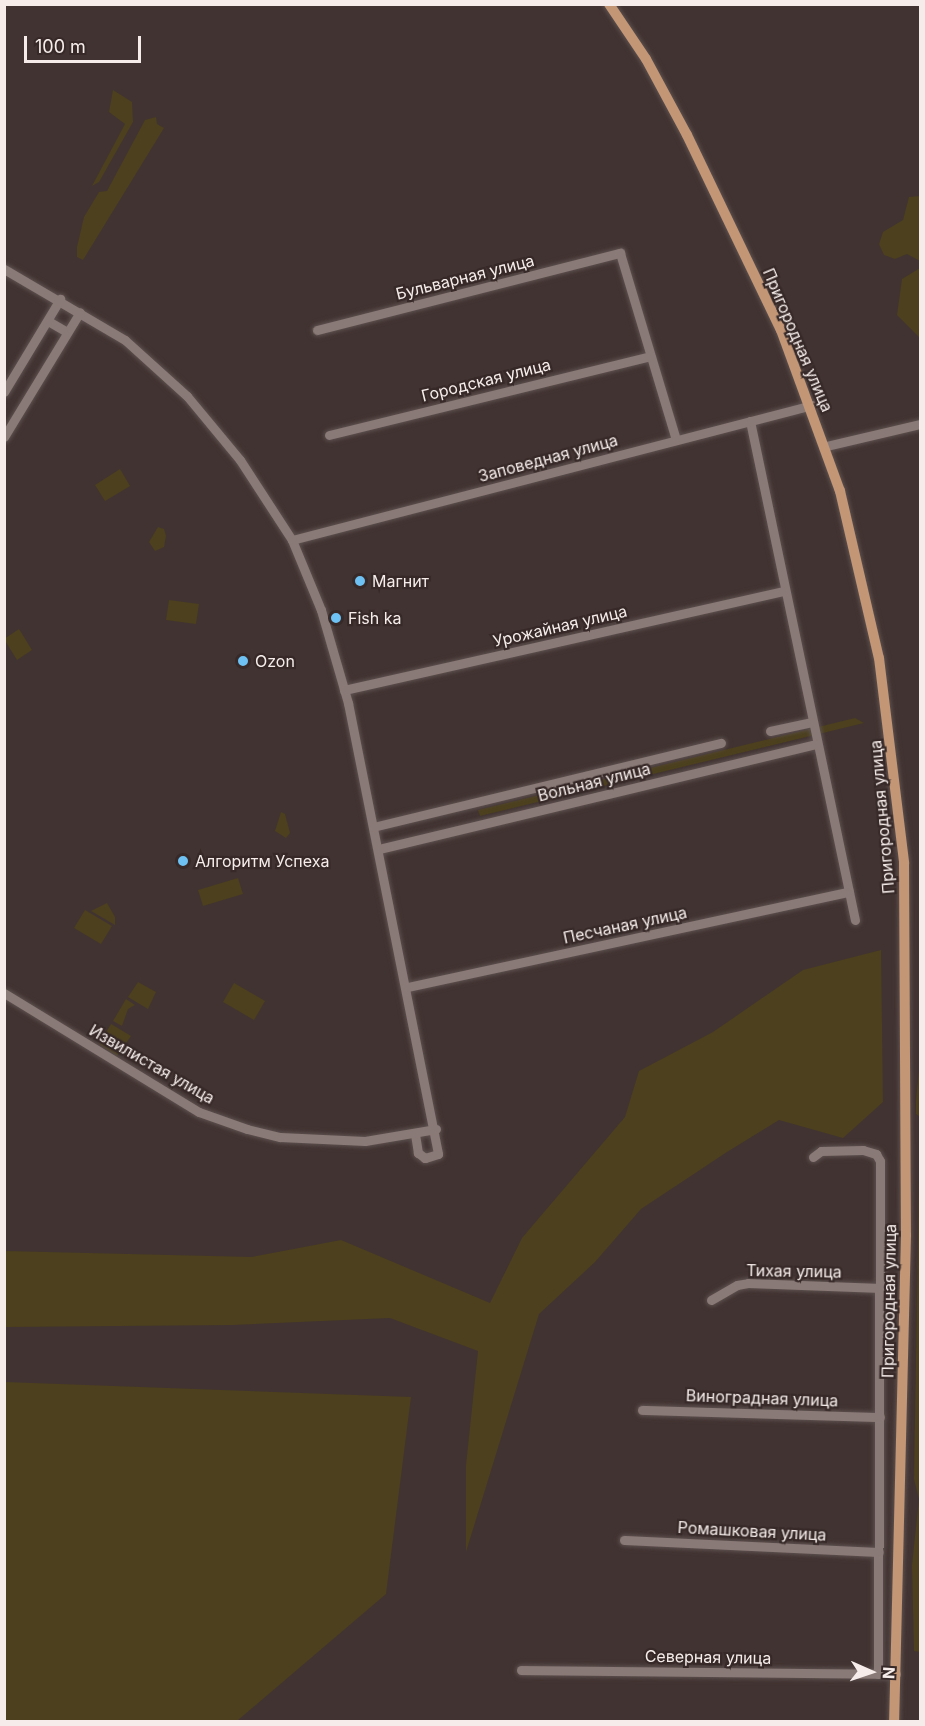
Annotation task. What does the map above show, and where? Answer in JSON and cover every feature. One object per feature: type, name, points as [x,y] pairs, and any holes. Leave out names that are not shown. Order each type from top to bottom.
[{"type":"main road","name":"Пригородная улица","points":[[609,4],[646,59],[687,135],[781,330],[826,446],[857,558],[877,647],[895,777],[904,864],[906,1141],[894,1722]]},
{"type":"street","name":"Бульварная улица","points":[[317,330],[620,253],[650,356]]},
{"type":"street","points":[[4,269],[60,299],[125,340],[187,396],[240,460],[292,540],[321,610],[344,690],[408,987],[436,1129],[438,1154],[432,1158],[418,1153],[415,1135]]},
{"type":"street","points":[[4,392],[60,299]]},
{"type":"street","points":[[4,436],[80,312]]},
{"type":"street","points":[[48,321],[68,332]]},
{"type":"street","name":"Городская улица","points":[[329,435],[650,356]]},
{"type":"street","points":[[650,356],[676,440]]},
{"type":"street","name":"Заповедная улица","points":[[292,540],[812,405]]},
{"type":"street","points":[[750,421],[783,591],[855,920]]},
{"type":"street","points":[[826,446],[921,424]]},
{"type":"street","name":"Урожайная улица","points":[[344,690],[783,591]]},
{"type":"street","points":[[770,731],[812,722]]},
{"type":"street","name":"Вольная улица","points":[[374,827],[721,743]]},
{"type":"street","name":"Вольная улица","points":[[379,849],[816,744]]},
{"type":"street","name":"Песчаная улица","points":[[408,987],[849,892]]},
{"type":"street","name":"Извилистая улица","points":[[4,993],[200,1112],[247,1129],[324,1141],[415,1135],[436,1129]]},
{"type":"street","name":"Пригородная улица","points":[[813,1157],[821,1151],[863,1150],[876,1154],[881,1172],[878,1674]]},
{"type":"street","name":"Тихая улица","points":[[711,1300],[748,1283],[880,1288]]},
{"type":"street","name":"Виноградная улица","points":[[642,1410],[880,1417]]},
{"type":"street","name":"Ромашковая улица","points":[[624,1540],[879,1552]]},
{"type":"street","name":"Северная улица","points":[[521,1670],[896,1674]]},
{"type":"shaded area","points":[[113,90],[132,102],[133,122],[99,182],[92,186],[125,124],[109,112]]},
{"type":"shaded area","points":[[156,117],[157,124],[164,128],[83,260],[77,257],[84,217],[99,192],[107,191],[145,120]]},
{"type":"shaded area","points":[[920,196],[920,261],[907,254],[895,259],[884,255],[879,244],[883,232],[903,220],[909,197]]},
{"type":"shaded area","points":[[920,268],[920,338],[897,315],[902,279]]},
{"type":"shaded area","points":[[120,469],[130,486],[105,501],[95,485]]},
{"type":"shaded area","points":[[158,527],[164,529],[166,536],[164,547],[155,551],[149,542]]},
{"type":"shaded area","points":[[169,600],[199,604],[196,624],[166,620]]},
{"type":"shaded area","points":[[19,629],[32,650],[17,660],[4,639]]},
{"type":"shaded area","points":[[855,718],[864,723],[480,816],[478,810]]},
{"type":"shaded area","points":[[281,812],[285,814],[290,833],[286,838],[275,831]]},
{"type":"shaded area","points":[[238,878],[243,894],[203,906],[198,890]]},
{"type":"shaded area","points":[[107,903],[115,917],[115,925],[91,911]]},
{"type":"shaded area","points":[[85,910],[112,926],[101,944],[74,928]]},
{"type":"shaded area","points":[[881,950],[883,1102],[843,1138],[779,1120],[727,1152],[641,1209],[595,1262],[539,1314],[466,1552],[466,1465],[478,1351],[390,1318],[232,1325],[5,1327],[5,1251],[252,1257],[341,1240],[490,1303],[522,1238],[625,1117],[639,1071],[713,1032],[803,970]]},
{"type":"shaded area","points":[[138,982],[156,992],[148,1009],[128,997]]},
{"type":"shaded area","points":[[234,983],[265,1001],[254,1020],[223,1002]]},
{"type":"shaded area","points":[[126,999],[135,1005],[128,1009],[122,1026],[113,1021]]},
{"type":"shaded area","points":[[111,1024],[131,1036],[117,1056],[99,1044]]},
{"type":"shaded area","points":[[920,1060],[920,1117],[916,1114],[916,1100]]},
{"type":"shaded area","points":[[920,1117],[920,1652],[914,1651],[912,1565],[919,1499],[914,1479]]},
{"type":"shaded area","points":[[5,1382],[411,1397],[386,1594],[237,1721],[5,1721]]},
{"type":"place","name":"Магнит","points":[[360,581]]},
{"type":"place","name":"Fish ka","points":[[336,618]]},
{"type":"place","name":"Ozon","points":[[243,661]]},
{"type":"place","name":"Алгоритм Успеха","points":[[183,861]]}]
